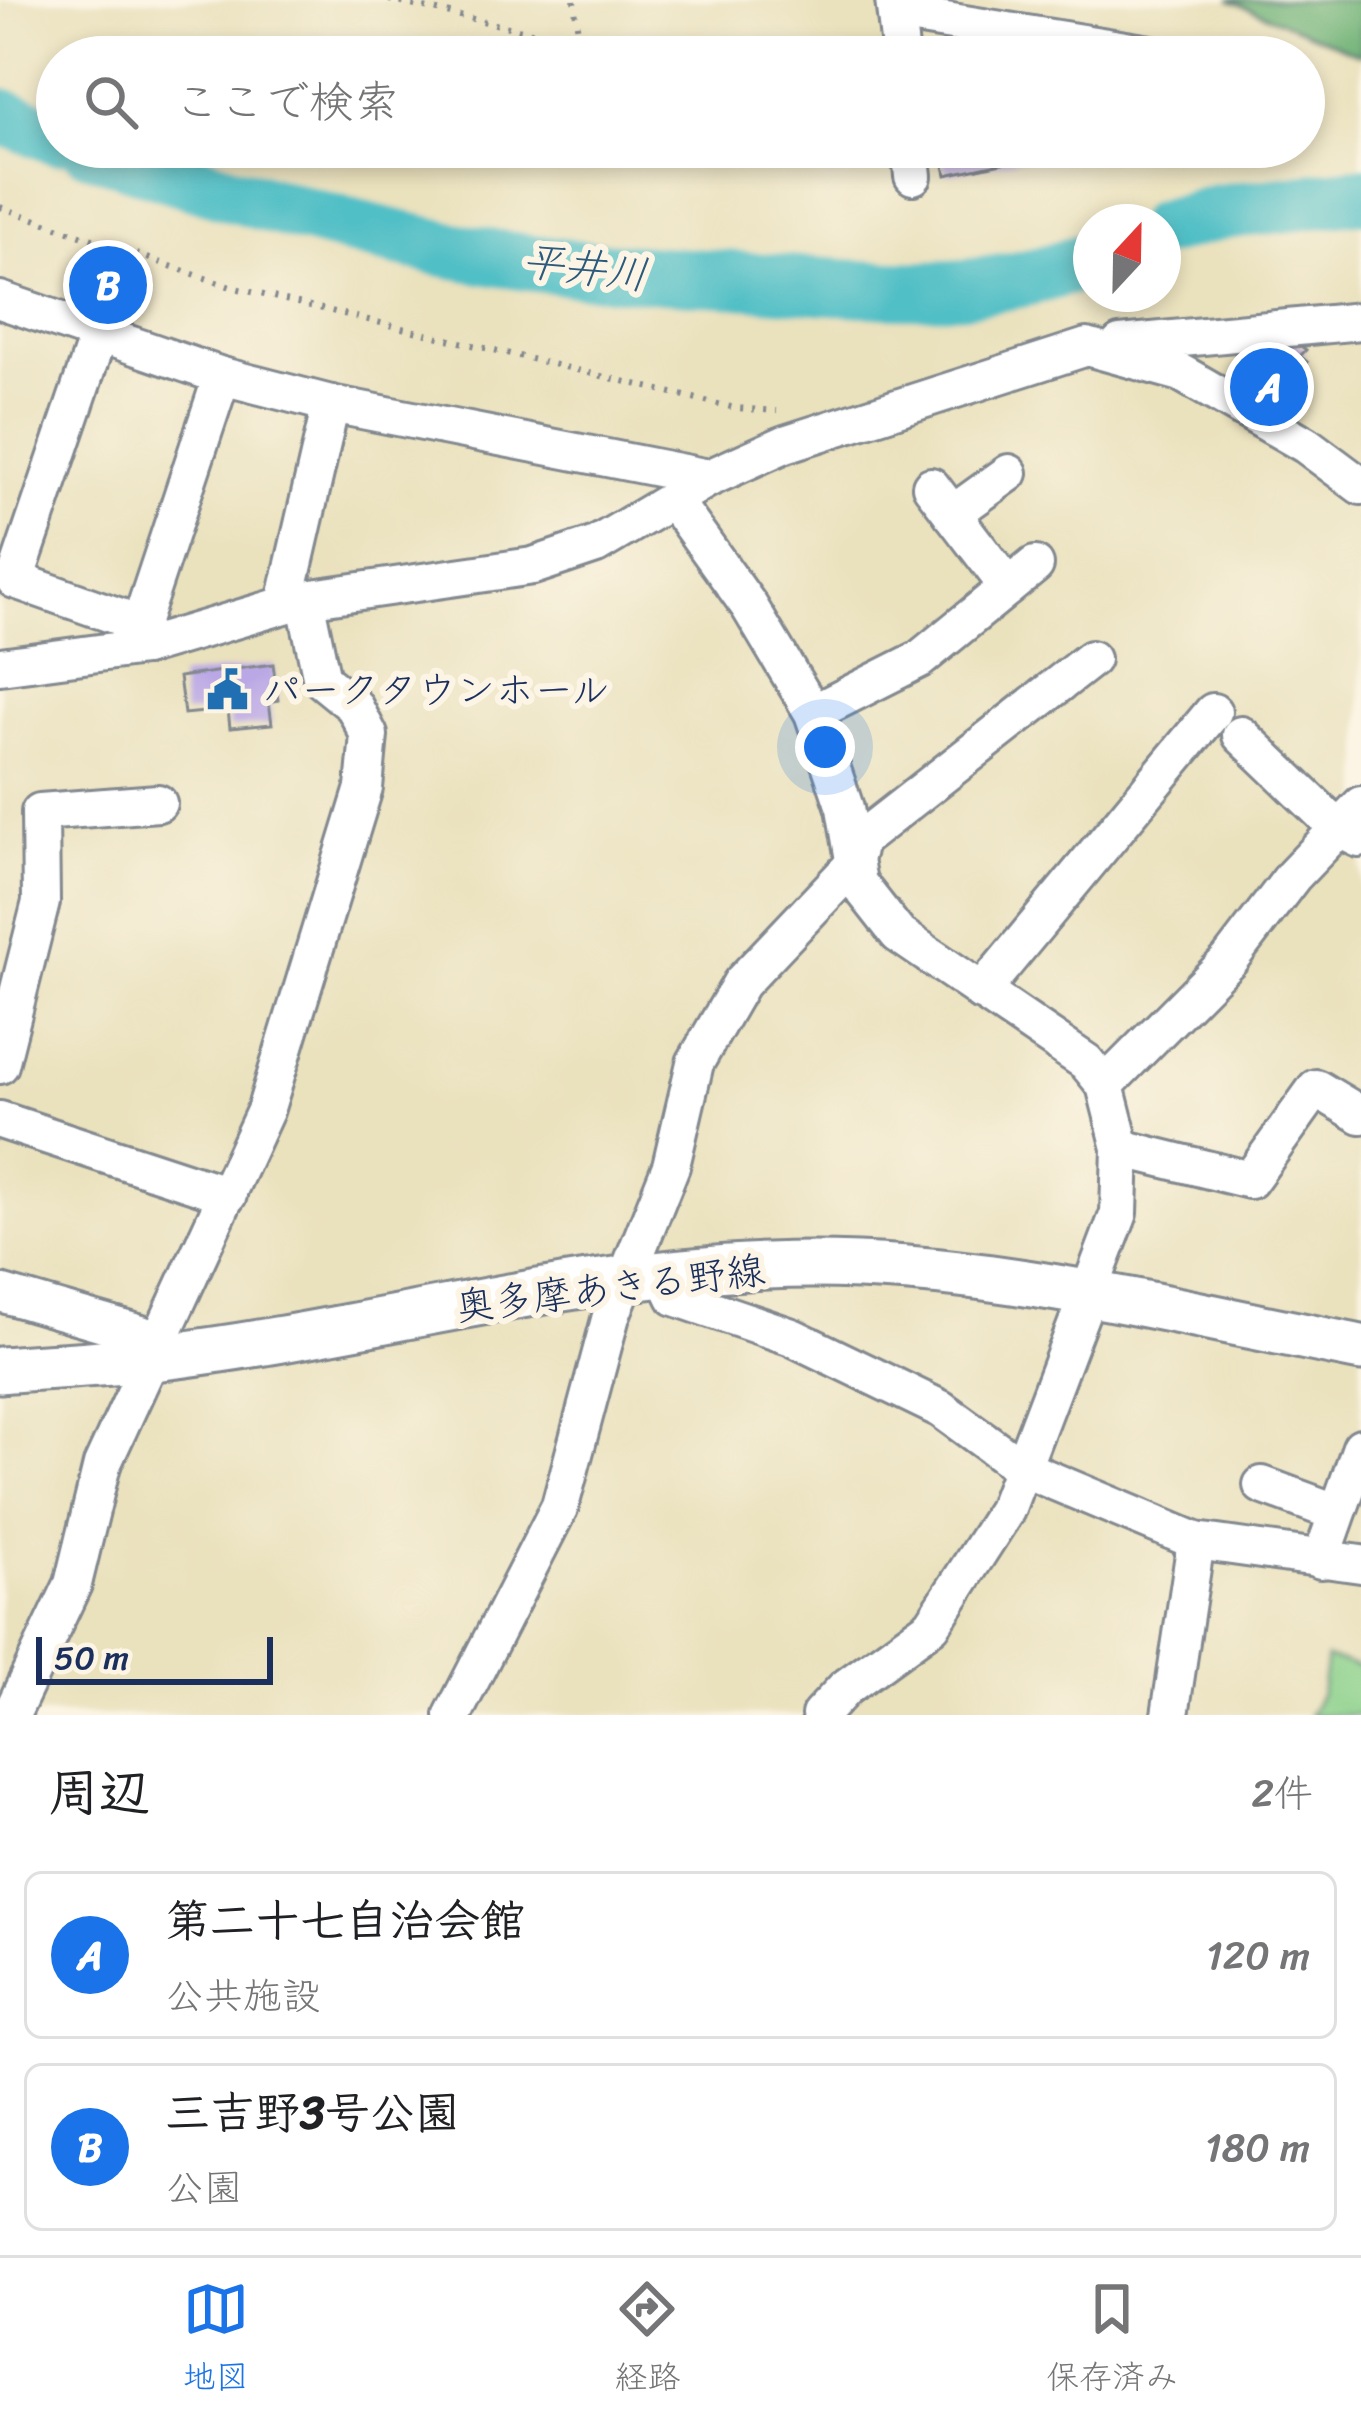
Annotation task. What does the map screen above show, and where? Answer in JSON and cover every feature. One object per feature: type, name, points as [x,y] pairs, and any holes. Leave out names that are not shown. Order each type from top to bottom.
[{"type":"main road","name":"奥多摩あきる野線","points":[[0,1370],[647,1276],[863,1265],[953,1273],[1089,1295],[1361,1348]]},
{"type":"street","points":[[895,7],[1054,36]]},
{"type":"street","points":[[0,300],[222,376],[332,404],[709,478]]},
{"type":"street","points":[[0,666],[144,622],[533,566],[596,545],[709,478],[785,444],[1087,347],[1361,321]]},
{"type":"street","points":[[99,333],[8,577],[144,622]]},
{"type":"street","points":[[1087,347],[1181,373],[1306,445],[1361,486]]},
{"type":"street","points":[[144,622],[222,376]]},
{"type":"street","points":[[11,1715],[73,1584],[102,1465],[149,1346],[228,1195],[265,1111],[364,788],[369,735],[354,706],[322,680],[295,601],[332,404]]},
{"type":"street","points":[[814,713],[920,659],[1021,576],[941,500],[1009,473]]},
{"type":"street","points":[[673,500],[749,606],[814,713],[845,808],[858,884],[898,934],[1086,1062],[1105,1085],[1121,1148],[1119,1213],[1006,1510],[932,1624],[845,1688],[820,1715]]},
{"type":"street","points":[[453,1715],[560,1506],[611,1316],[647,1276],[694,1063],[741,983],[852,866],[860,840],[1091,659]]},
{"type":"street","points":[[981,992],[1227,723],[1354,825],[1293,876],[1229,960],[1105,1085]]},
{"type":"street","points":[[0,1065],[41,902],[40,812],[158,803]]},
{"type":"street","points":[[1121,1148],[1250,1180],[1316,1088],[1361,1115]]},
{"type":"street","points":[[0,1120],[228,1195]]},
{"type":"street","points":[[647,1276],[675,1297],[792,1336],[920,1399],[1022,1468],[1196,1541],[1361,1564]]},
{"type":"street","points":[[0,1293],[149,1346]]},
{"type":"street","points":[[1321,1560],[1361,1447]]},
{"type":"street","points":[[1262,1485],[1335,1512]]},
{"type":"street","points":[[1170,1715],[1196,1541]]},
{"type":"path","points":[[389,0],[548,36]]},
{"type":"path","points":[[574,0],[578,36]]},
{"type":"path","points":[[0,207],[231,287],[735,408],[800,413]]},
{"type":"green space","points":[[1229,0],[1361,0],[1361,55],[1325,36]]},
{"type":"green space","points":[[98,251],[137,264],[118,318],[79,305]]},
{"type":"green space","points":[[1326,1658],[1361,1667],[1361,1715],[1309,1715],[1321,1693]]},
{"type":"building","points":[[944,168],[979,168],[946,175]]},
{"type":"building","points":[[1292,339],[1306,350],[1300,356],[1307,362],[1271,403],[1234,371],[1254,348],[1271,363]]},
{"type":"building","name":"パークタウンホール","points":[[273,664],[278,700],[269,702],[272,724],[230,728],[228,710],[184,714],[179,677]]},
{"type":"waterway","name":"平井川","points":[[0,116],[36,129]]},
{"type":"waterway","name":"平井川","points":[[153,168],[324,220],[467,253],[540,264],[926,290],[1007,282],[1073,265]]},
{"type":"waterway","name":"平井川","points":[[1181,223],[1219,212],[1361,195]]},
{"type":"place","name":"三吉野3号公園","points":[[108,285]]},
{"type":"place","name":"第二十七自治会館","points":[[1269,387]]},
{"type":"place","name":"パークタウンホール","points":[[228,689]]}]
